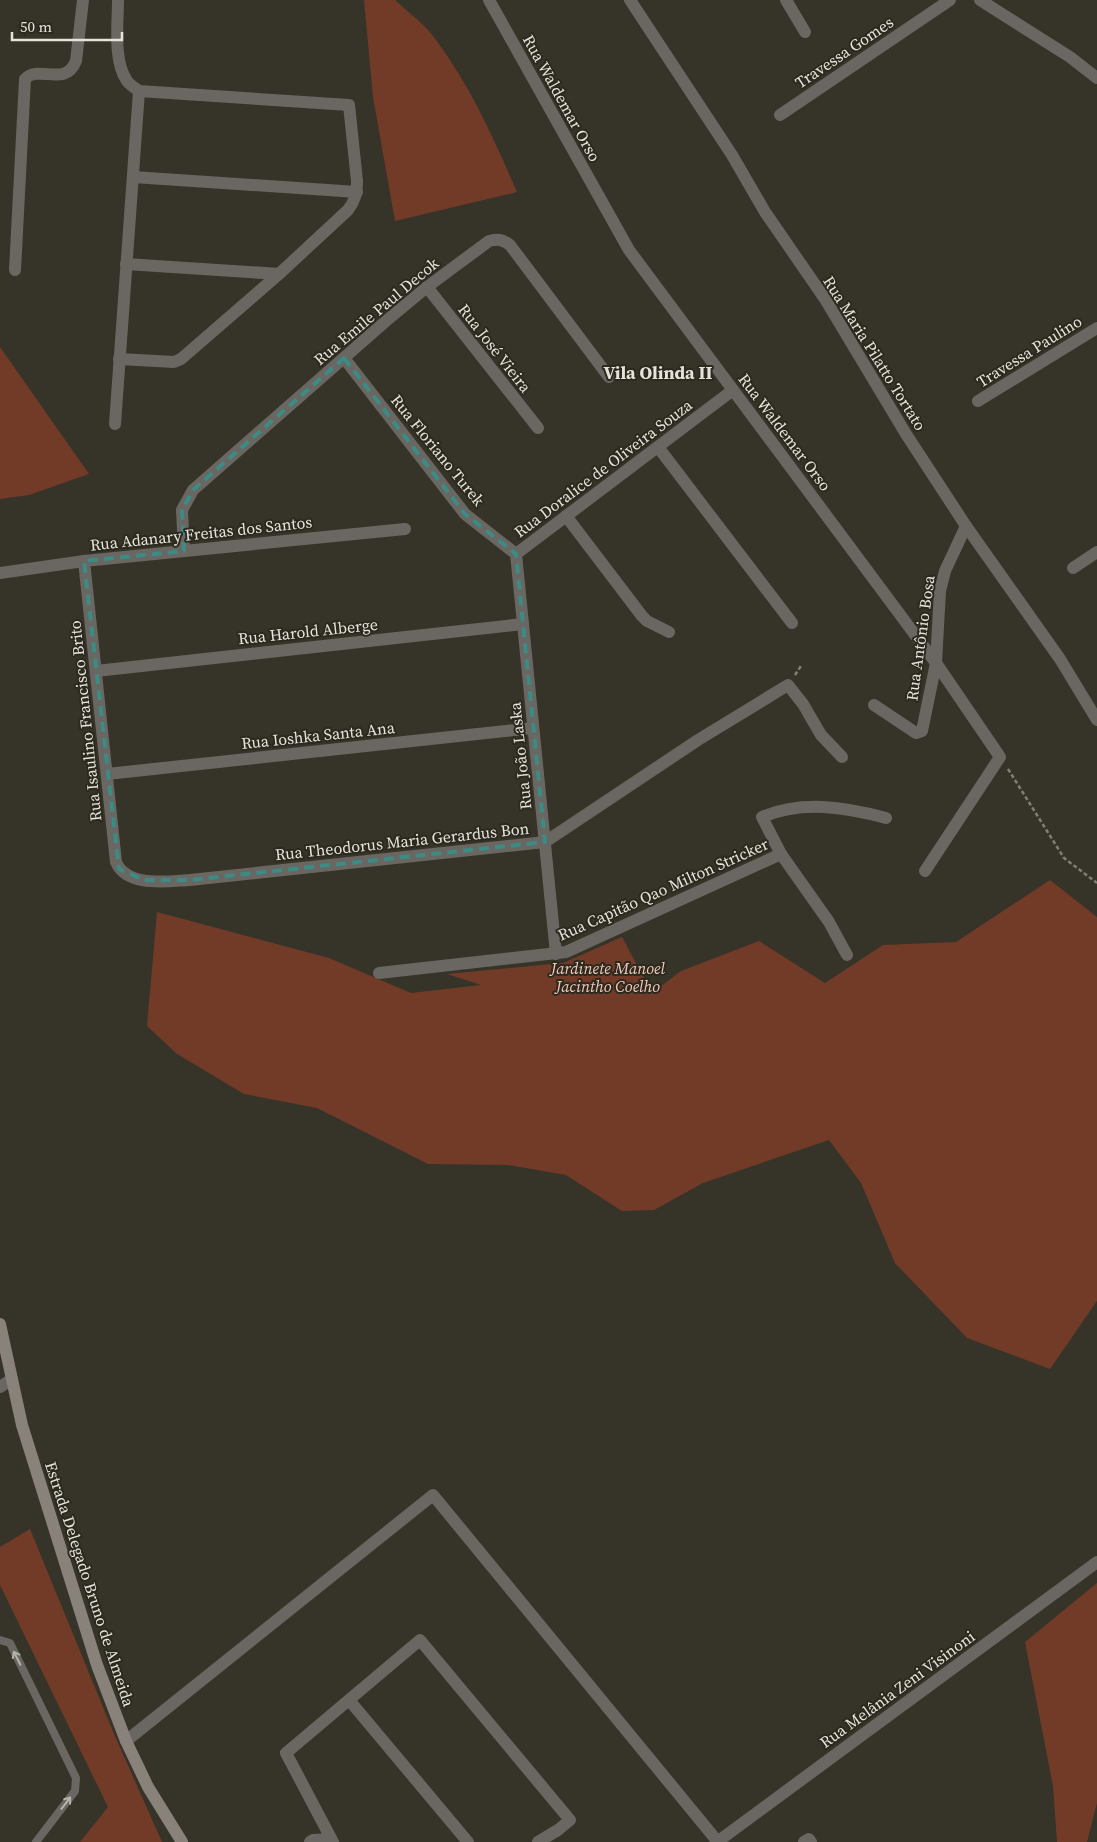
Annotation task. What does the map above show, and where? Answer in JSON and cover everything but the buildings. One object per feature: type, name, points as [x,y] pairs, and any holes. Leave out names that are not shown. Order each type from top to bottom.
[{"type":"main road","name":"Estrada Delegado Bruno de Almeida","points":[[0,1324],[22,1425],[97,1665],[126,1741],[148,1786],[182,1842]]},
{"type":"street","points":[[15,270],[25,79],[29,75],[34,74],[53,75],[66,73],[73,68],[76,61],[83,0]]},
{"type":"street","points":[[118,0],[118,58],[122,72],[128,82],[139,91],[349,105],[357,182],[354,203],[348,210],[279,274],[181,359],[174,362],[120,360]]},
{"type":"street","name":"Rua Waldemar Orso","points":[[489,0],[629,250],[936,663],[1000,757]]},
{"type":"street","name":"Rua Maria Pilatto Tortato","points":[[630,0],[732,154],[765,212],[825,299],[897,420],[966,526],[1060,659],[1097,720]]},
{"type":"street","points":[[786,0],[804,32]]},
{"type":"street","name":"Travessa Gomes","points":[[780,115],[950,0]]},
{"type":"street","points":[[980,0],[1070,57],[1097,78]]},
{"type":"street","points":[[115,424],[139,91]]},
{"type":"street","points":[[133,177],[357,192]]},
{"type":"street","name":"Rua Emile Paul Decok","points":[[184,551],[182,510],[193,490],[427,287],[489,242],[497,239],[504,240],[510,245],[609,377]]},
{"type":"street","points":[[126,264],[279,274]]},
{"type":"street","name":"Rua José Vieira","points":[[427,287],[538,428]]},
{"type":"street","name":"Travessa Paulino","points":[[978,402],[1097,328]]},
{"type":"street","name":"Rua Floriano Turek","points":[[344,358],[465,514],[516,554]]},
{"type":"street","name":"Rua Doralice de Oliveira Souza","points":[[516,554],[733,390]]},
{"type":"street","points":[[658,447],[792,623]]},
{"type":"street","points":[[566,516],[642,616],[669,632]]},
{"type":"street","name":"Rua Antônio Bosa","points":[[874,705],[916,733],[922,731],[936,663],[940,591],[945,571],[966,526]]},
{"type":"street","name":"Rua Adanary Freitas dos Santos","points":[[0,573],[84,561],[405,529]]},
{"type":"street","points":[[1073,568],[1097,552]]},
{"type":"street","name":"Rua João Laska","points":[[516,554],[556,954]]},
{"type":"street","name":"Rua Isaulino Francisco Brito","points":[[84,561],[116,862],[124,874]]},
{"type":"street","name":"Rua Harold Alberge","points":[[96,671],[523,624]]},
{"type":"street","name":"Rua Theodorus Maria Gerardus Bon","points":[[124,874],[144,880],[190,880],[545,842],[698,740],[788,685],[803,704],[820,735],[842,757]]},
{"type":"street","name":"Rua Ioshka Santa Ana","points":[[106,774],[533,728]]},
{"type":"street","points":[[925,872],[1000,757]]},
{"type":"street","points":[[847,955],[829,922],[781,854],[762,817],[784,809],[820,807],[863,812],[886,818]]},
{"type":"street","name":"Rua Capitão Qao Milton Stricker","points":[[379,973],[556,954],[574,949],[781,854]]},
{"type":"street","points":[[0,1387],[12,1380]]},
{"type":"street","points":[[126,1741],[433,1495],[717,1842]]},
{"type":"street","name":"Rua Melânia Zeni Visinoni","points":[[717,1842],[1097,1562]]},
{"type":"street","points":[[332,1841],[286,1753],[420,1640],[570,1820],[538,1842]]},
{"type":"street","points":[[350,1700],[468,1842]]},
{"type":"street","points":[[804,1842],[809,1838],[811,1842]]},
{"type":"street","points":[[310,1842],[314,1840],[332,1841]]},
{"type":"lane","points":[[0,1640],[10,1643],[76,1778],[75,1791],[36,1842]]},
{"type":"path","points":[[1000,757],[1064,858],[1097,882]]},
{"type":"highlighted area","points":[[344,358],[465,514],[516,554],[545,842],[190,880],[144,880],[119,869],[84,561],[184,551],[182,510],[193,490]]},
{"type":"green space","points":[[364,0],[395,0],[432,35],[449,58],[471,95],[517,192],[395,221],[373,97]]},
{"type":"green space","points":[[0,347],[89,474],[29,495],[0,499]]},
{"type":"green space","name":"Jardinete Manoel Jacintho Coelho","points":[[1050,880],[1097,917],[1097,1301],[1050,1369],[967,1338],[895,1263],[861,1183],[829,1140],[703,1183],[654,1210],[622,1211],[566,1175],[508,1165],[428,1164],[317,1108],[244,1094],[177,1054],[147,1026],[157,912],[329,958],[411,993],[481,985],[447,974],[563,963],[622,937],[652,993],[681,971],[759,941],[825,983],[883,945],[956,942]]},
{"type":"green space","points":[[30,1529],[114,1734],[162,1842],[80,1842],[108,1807],[0,1585],[0,1547]]},
{"type":"green space","points":[[1097,1583],[1097,1803],[1087,1842],[1057,1842],[1053,1786],[1025,1642]]},
{"type":"district","name":"Vila Olinda II","points":[[658,372]]}]
